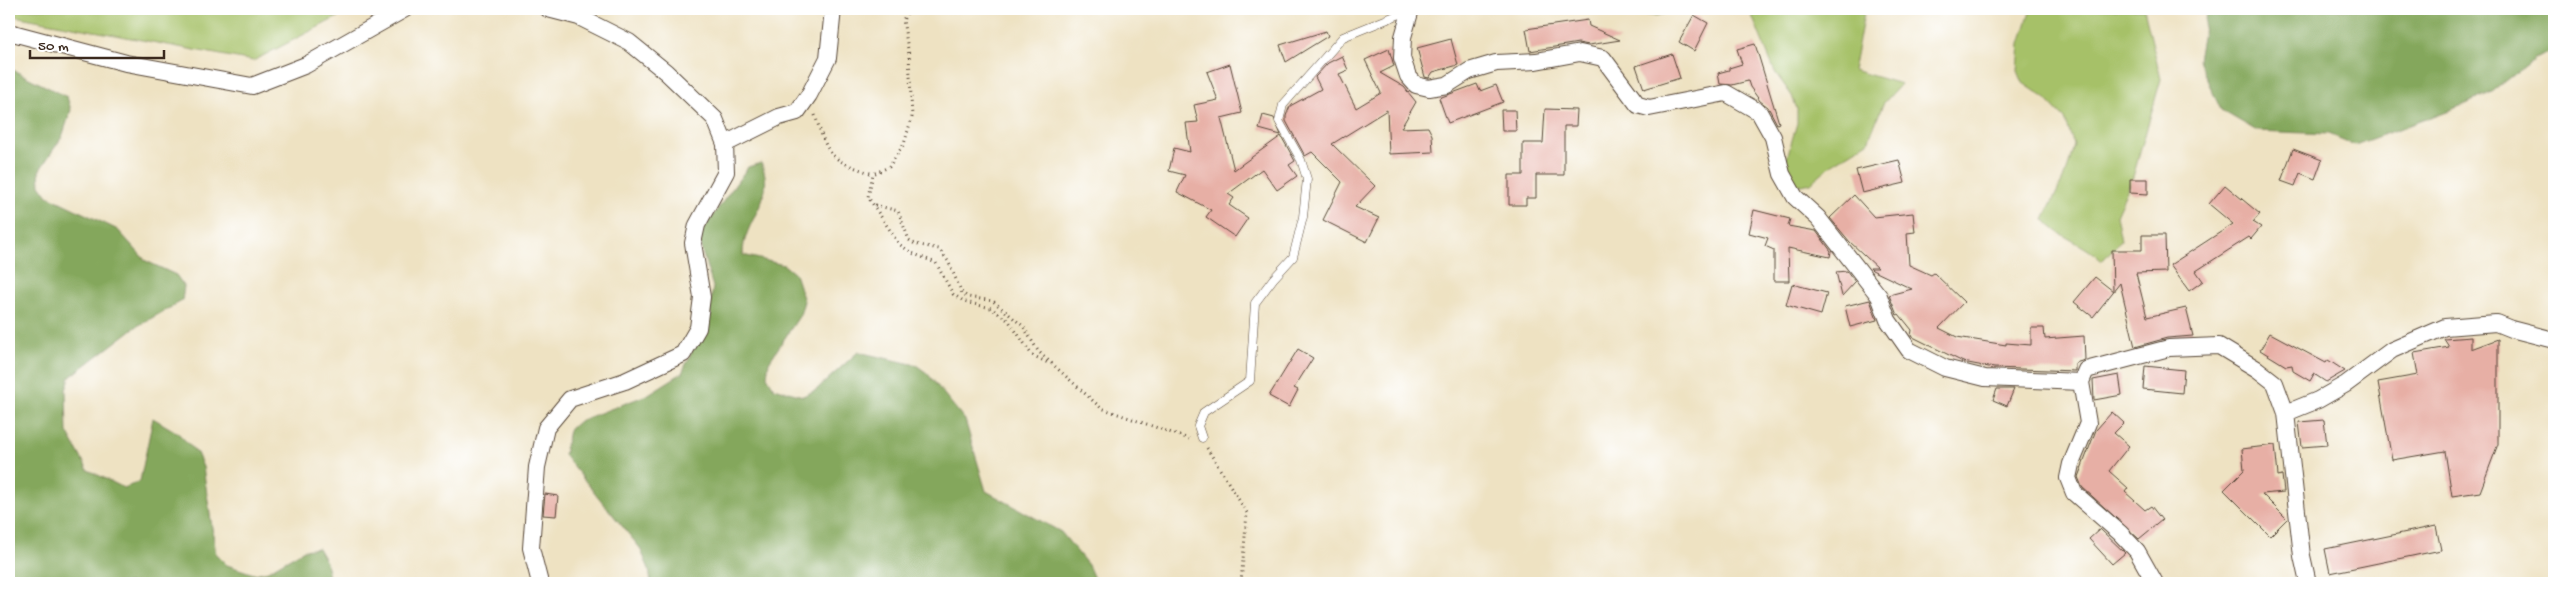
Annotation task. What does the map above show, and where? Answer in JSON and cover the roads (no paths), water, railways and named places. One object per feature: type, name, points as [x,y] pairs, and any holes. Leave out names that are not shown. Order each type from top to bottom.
[{"type":"street","points":[[9,32],[126,63],[252,86],[306,65],[405,9]]},
{"type":"street","points":[[540,583],[531,548],[537,467],[546,428],[570,398],[625,380],[683,354],[698,328],[702,297],[693,243],[697,225],[726,172],[725,144],[714,119],[666,72],[629,42],[579,17],[548,9]]},
{"type":"street","points":[[725,144],[779,117],[796,112],[809,95],[828,58],[833,9]]},
{"type":"street","points":[[1410,10],[1403,36],[1402,58],[1412,80],[1416,84],[1429,88],[1447,85],[1469,71],[1496,64],[1536,61],[1580,53],[1603,58],[1638,105],[1649,108],[1726,93],[1760,112],[1773,137],[1782,174],[1795,197],[1818,218],[1879,296],[1888,320],[1909,350],[1945,368],[1985,378],[2081,382]]},
{"type":"street","points":[[2286,413],[2318,400],[2346,384],[2392,350],[2445,327],[2496,323],[2511,329],[2554,340]]},
{"type":"street","points":[[2155,583],[2137,552],[2120,534],[2074,493],[2068,478],[2070,464],[2088,423],[2081,382],[2086,370],[2147,352],[2169,348],[2219,346],[2257,368],[2275,383],[2286,413],[2302,556],[2308,583]]},
{"type":"lane","points":[[1202,438],[1198,426],[1204,412],[1250,380],[1256,303],[1293,256],[1304,217],[1307,179],[1300,160],[1279,121],[1283,105],[1343,37],[1410,10]]}]
